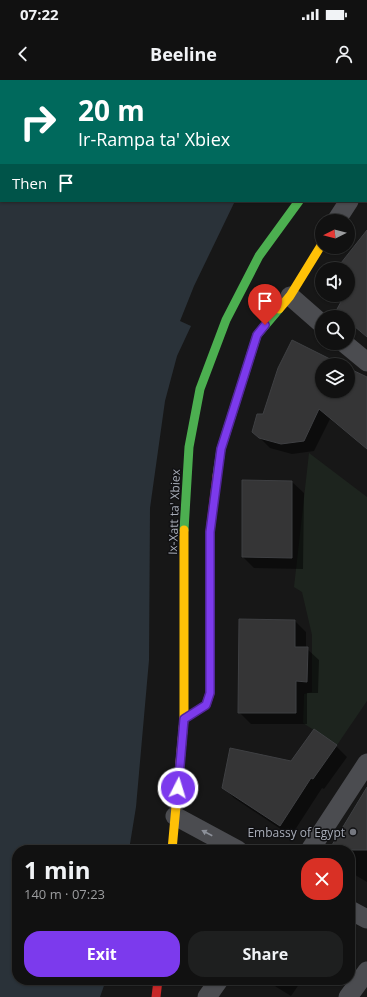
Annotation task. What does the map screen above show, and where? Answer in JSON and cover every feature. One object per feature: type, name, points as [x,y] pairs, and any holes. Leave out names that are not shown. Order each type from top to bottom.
[{"type":"main road","name":"Ix-Xatt ta' Xbiex","points":[[172,845],[184,719],[184,512],[189,447],[200,389],[226,320],[259,256],[298,202]]},
{"type":"main road","points":[[184,719],[206,705],[210,693],[210,532],[221,449],[257,335],[290,296],[316,254]]},
{"type":"main road","points":[[156,997],[157,985]]},
{"type":"street","points":[[341,214],[348,202]]},
{"type":"street","points":[[290,296],[315,318]]},
{"type":"street","points":[[352,350],[367,362]]},
{"type":"street","points":[[313,845],[367,763]]},
{"type":"street","points":[[175,816],[229,845]]},
{"type":"street","points":[[355,913],[367,919]]},
{"type":"street","points":[[348,997],[367,971]]},
{"type":"street","points":[[207,997],[215,985]]},
{"type":"shaded area","points":[[0,202],[235,202],[194,286],[180,321],[191,326],[177,356],[165,401],[150,508],[149,660],[136,807],[130,845],[12,845],[12,985],[104,985],[100,997],[0,997]]},
{"type":"shaded area","points":[[309,453],[367,497],[367,701],[337,745],[303,723],[304,694],[312,692],[312,635],[302,592],[294,587]]},
{"type":"building","points":[[367,230],[367,337],[355,327],[355,310],[337,310],[341,302],[355,302],[355,262],[342,262],[348,254],[355,254],[355,245]]},
{"type":"building","points":[[292,340],[328,358],[315,358],[315,398],[355,398],[355,371],[367,377],[367,449],[319,409],[304,441],[281,444],[259,438],[252,432],[257,414],[263,414],[278,368]]},
{"type":"building","points":[[242,480],[292,481],[292,558],[242,557]]},
{"type":"building","points":[[239,619],[295,620],[295,647],[308,647],[307,682],[296,681],[296,713],[238,713]]},
{"type":"building","points":[[314,729],[337,745],[313,779],[311,778],[280,826],[222,788],[230,748],[291,761]]},
{"type":"building","name":"Embassy of Egypt","points":[[367,787],[367,850],[355,850],[355,845],[332,845]]},
{"type":"traffic: fast","points":[[184,530],[189,447],[200,389],[226,320],[259,256],[298,202]]},
{"type":"traffic: fast","points":[[217,476],[221,449],[257,335],[279,309]]},
{"type":"traffic: slow","points":[[279,309],[290,296],[316,254]]},
{"type":"traffic: slow","points":[[172,845],[184,719],[184,530]]},
{"type":"traffic: jam","points":[[184,719],[206,705],[210,693],[210,532],[217,476]]},
{"type":"traffic: jam","points":[[156,997],[157,985]]},
{"type":"place","name":"Embassy of Egypt","points":[[353,832]]},
{"type":"route","points":[[178,788],[184,719],[206,705],[210,693],[210,532],[221,449],[257,335],[265,325]]}]
